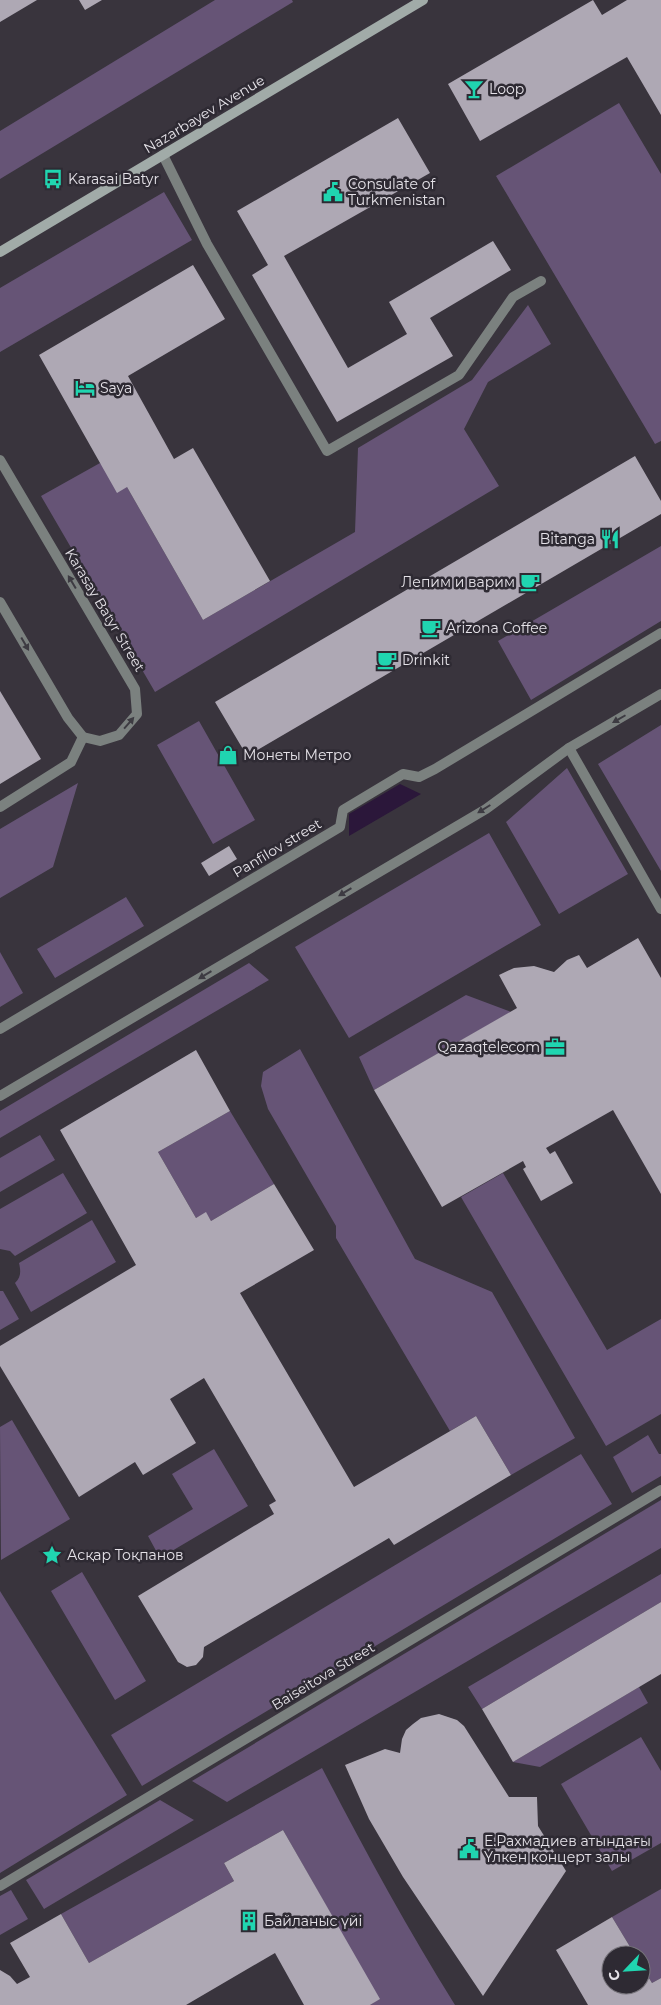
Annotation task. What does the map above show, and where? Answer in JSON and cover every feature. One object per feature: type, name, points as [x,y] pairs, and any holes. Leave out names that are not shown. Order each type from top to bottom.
[{"type":"main road","name":"Nazarbayev Avenue","points":[[0,252],[423,0]]},
{"type":"street","points":[[163,155],[207,244],[327,450],[459,375],[513,297],[541,281]]},
{"type":"street","name":"Karasay Batyr Street","points":[[0,460],[135,689],[138,714],[119,735],[100,741],[83,737]]},
{"type":"street","points":[[0,602],[68,718],[83,737],[71,762],[0,807]]},
{"type":"street","name":"Panfilov street","points":[[0,1029],[340,827],[343,810],[403,774],[419,777],[435,769],[661,633]]},
{"type":"street","points":[[0,1096],[486,809],[569,748],[661,694]]},
{"type":"street","points":[[569,748],[661,909]]},
{"type":"street","name":"Baiseitova Street","points":[[0,1886],[661,1490]]},
{"type":"shaded area","points":[[215,0],[292,0],[293,2],[0,179],[0,131]]},
{"type":"shaded area","points":[[619,103],[661,174],[661,441],[655,444],[496,176]]},
{"type":"shaded area","points":[[164,192],[192,240],[0,352],[0,288]]},
{"type":"shaded area","points":[[528,305],[551,344],[488,382],[464,429],[499,486],[155,692],[41,496],[100,463],[127,487],[203,620],[355,532],[358,448],[472,380]]},
{"type":"shaded area","points":[[661,546],[661,621],[531,700],[498,641]]},
{"type":"shaded area","points":[[199,721],[255,820],[213,844],[157,745]]},
{"type":"shaded area","points":[[661,725],[661,871],[598,764]]},
{"type":"shaded area","points":[[567,768],[628,874],[559,914],[506,822]]},
{"type":"shaded area","points":[[78,783],[53,867],[0,898],[0,829]]},
{"type":"shaded area","points":[[400,784],[421,794],[349,836],[349,814]]},
{"type":"shaded area","points":[[489,833],[541,925],[349,1038],[295,947]]},
{"type":"shaded area","points":[[126,897],[144,926],[55,978],[37,949]]},
{"type":"shaded area","points":[[0,952],[23,993],[0,1007]]},
{"type":"shaded area","points":[[249,963],[269,980],[0,1138],[0,1111]]},
{"type":"shaded area","points":[[466,995],[511,1012],[374,1090],[359,1057]]},
{"type":"shaded area","points":[[300,1049],[415,1259],[492,1292],[575,1438],[511,1475],[476,1416],[450,1431],[336,1238],[336,1226],[268,1109],[261,1086],[263,1072]]},
{"type":"shaded area","points":[[230,1111],[274,1184],[211,1221],[206,1213],[196,1218],[158,1152]]},
{"type":"shaded area","points":[[40,1135],[55,1160],[0,1192],[0,1158]]},
{"type":"shaded area","points":[[63,1173],[87,1213],[15,1256],[10,1251],[0,1249],[0,1209]]},
{"type":"shaded area","points":[[503,1173],[607,1350],[661,1319],[661,1414],[606,1446],[461,1197]]},
{"type":"shaded area","points":[[92,1220],[116,1262],[31,1312],[15,1283],[20,1274],[19,1263]]},
{"type":"shaded area","points":[[0,1291],[3,1291],[19,1319],[0,1330]]},
{"type":"shaded area","points":[[12,1420],[70,1519],[1,1560],[0,1427]]},
{"type":"shaded area","points":[[648,1435],[659,1454],[661,1454],[661,1476],[632,1493],[613,1457]]},
{"type":"shaded area","points":[[214,1449],[248,1506],[160,1558],[148,1536],[193,1509],[172,1474]]},
{"type":"shaded area","points":[[581,1454],[612,1504],[142,1786],[111,1735]]},
{"type":"shaded area","points":[[661,1500],[661,1548],[227,1802],[192,1781]]},
{"type":"shaded area","points":[[82,1572],[146,1681],[115,1700],[51,1591]]},
{"type":"shaded area","points":[[661,1574],[661,1602],[482,1709],[468,1687]]},
{"type":"shaded area","points":[[0,1591],[127,1795],[0,1873]]},
{"type":"shaded area","points":[[639,1687],[648,1703],[540,1767],[513,1762]]},
{"type":"shaded area","points":[[641,1737],[661,1771],[661,1843],[612,1871],[561,1784]]},
{"type":"shaded area","points":[[322,1768],[386,1888],[455,2005],[370,2005],[379,1999],[283,1830],[224,1863],[234,1881],[89,1963],[61,1914]]},
{"type":"shaded area","points":[[160,1800],[194,1820],[44,1909],[26,1880]]},
{"type":"shaded area","points":[[661,1889],[661,1978],[652,1983],[651,1981],[651,1945],[629,1945],[612,1917]]},
{"type":"shaded area","points":[[11,1890],[28,1919],[0,1935],[0,1896]]},
{"type":"building","points":[[0,0],[37,0],[0,22]]},
{"type":"building","points":[[79,0],[102,0],[85,10]]},
{"type":"building","points":[[593,0],[602,15],[627,0],[661,0],[661,115],[627,57],[480,141],[448,84]]},
{"type":"building","points":[[398,118],[430,173],[284,256],[348,368],[407,334],[389,302],[493,241],[511,270],[430,318],[453,356],[337,422],[252,275],[268,265],[237,211]]},
{"type":"building","points":[[193,265],[225,319],[128,376],[174,459],[193,448],[270,581],[203,620],[127,487],[117,493],[39,355]]},
{"type":"building","points":[[635,456],[661,501],[661,514],[247,756],[215,702]]},
{"type":"building","points":[[0,691],[41,759],[0,784]]},
{"type":"building","points":[[229,846],[237,859],[209,876],[201,863]]},
{"type":"building","name":"Qazaqtelecom","points":[[638,938],[661,978],[661,1194],[613,1110],[546,1148],[550,1154],[555,1151],[573,1183],[541,1201],[523,1169],[526,1167],[523,1161],[442,1207],[374,1090],[517,1008],[499,975],[514,968],[534,966],[554,972],[567,960],[579,955],[587,968]]},
{"type":"building","points":[[196,1050],[230,1111],[158,1152],[196,1218],[206,1212],[211,1221],[274,1184],[314,1250],[240,1293],[354,1487],[476,1416],[511,1475],[394,1545],[389,1538],[204,1647],[203,1657],[196,1665],[187,1667],[178,1662],[138,1596],[274,1514],[269,1505],[276,1501],[204,1378],[170,1399],[196,1443],[143,1475],[135,1462],[79,1497],[0,1366],[0,1346],[136,1265],[60,1130]]},
{"type":"building","points":[[661,1602],[661,1674],[513,1762],[482,1709]]},
{"type":"building","name":"Е.Рахмадиев атындағы Үлкен концерт залы","points":[[439,1714],[457,1720],[464,1726],[509,1797],[537,1797],[538,1826],[566,1871],[483,1996],[403,1877],[369,1819],[345,1765],[385,1749],[400,1753],[402,1739],[406,1730],[421,1718]]},
{"type":"building","name":"Байланыс үйі","points":[[283,1830],[380,1999],[370,2005],[304,2005],[275,1953],[186,2005],[0,2005],[0,1970],[10,1976],[17,1984],[30,1977],[10,1943],[61,1914],[89,1963],[234,1881],[224,1863]]},
{"type":"building","points":[[612,1917],[629,1945],[601,1945],[601,1995],[651,1995],[651,1981],[652,1983],[661,1978],[661,2005],[588,2005],[556,1950]]},
{"type":"place","name":"Loop","points":[[474,89]]},
{"type":"place","name":"Karasai Batyr","points":[[53,179]]},
{"type":"place","name":"Consulate of Turkmenistan","points":[[333,192]]},
{"type":"place","name":"Saya","points":[[85,388]]},
{"type":"place","name":"Bitanga","points":[[610,539]]},
{"type":"place","name":"Лепим и варим","points":[[530,582]]},
{"type":"place","name":"Arizona Coffee","points":[[431,628]]},
{"type":"place","name":"Drinkit","points":[[387,660]]},
{"type":"place","name":"Монеты Метро","points":[[228,755]]},
{"type":"place","name":"Qazaqtelecom","points":[[555,1047]]},
{"type":"place","name":"Асқар Тоқпанов","points":[[52,1555]]},
{"type":"place","name":"Е.Рахмадиев атындағы Үлкен концерт залы","points":[[469,1849]]},
{"type":"place","name":"Байланыс үйі","points":[[249,1921]]}]
